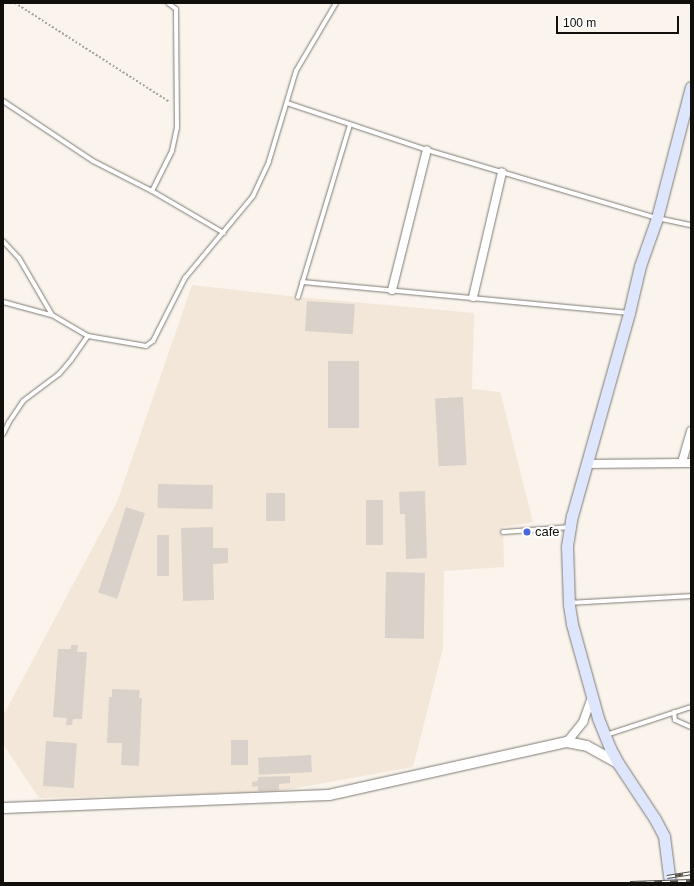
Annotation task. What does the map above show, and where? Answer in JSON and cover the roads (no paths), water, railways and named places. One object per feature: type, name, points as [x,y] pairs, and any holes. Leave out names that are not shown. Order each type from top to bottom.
[{"type":"main road","points":[[670,883],[664,836],[655,819],[618,763],[604,735],[572,624],[566,567],[569,527],[629,313],[640,266],[657,218],[691,87]]},
{"type":"street","points":[[392,290],[427,150]]},
{"type":"street","points":[[473,297],[502,172]]},
{"type":"street","points":[[682,463],[691,431]]},
{"type":"street","points":[[586,464],[691,463]]},
{"type":"street","points":[[568,742],[582,722],[592,697]]},
{"type":"street","points":[[3,808],[330,795],[568,742],[587,746],[618,763]]},
{"type":"lane","points":[[168,3],[176,9]]},
{"type":"lane","points":[[152,191],[172,151],[177,128],[176,3]]},
{"type":"lane","points":[[3,302],[52,315],[88,336],[146,346],[153,341],[185,278],[253,196],[269,161],[296,71],[336,3]]},
{"type":"lane","points":[[3,101],[93,161],[152,191],[224,232]]},
{"type":"lane","points":[[287,103],[427,150],[657,218],[691,225]]},
{"type":"lane","points":[[298,297],[350,125]]},
{"type":"lane","points":[[3,241],[19,258],[52,315]]},
{"type":"lane","points":[[302,282],[473,297],[629,313]]},
{"type":"lane","points":[[3,434],[9,422],[24,401],[59,374],[88,336]]},
{"type":"lane","points":[[503,532],[569,527]]},
{"type":"lane","points":[[569,604],[691,596]]},
{"type":"lane","points":[[604,735],[691,707]]},
{"type":"lane","points":[[674,712],[675,720],[691,727]]},
{"type":"railway","points":[[667,877],[691,873]]},
{"type":"railway","points":[[630,883],[691,881]]},
{"type":"place","name":"cafe","points":[[527,532]]}]
